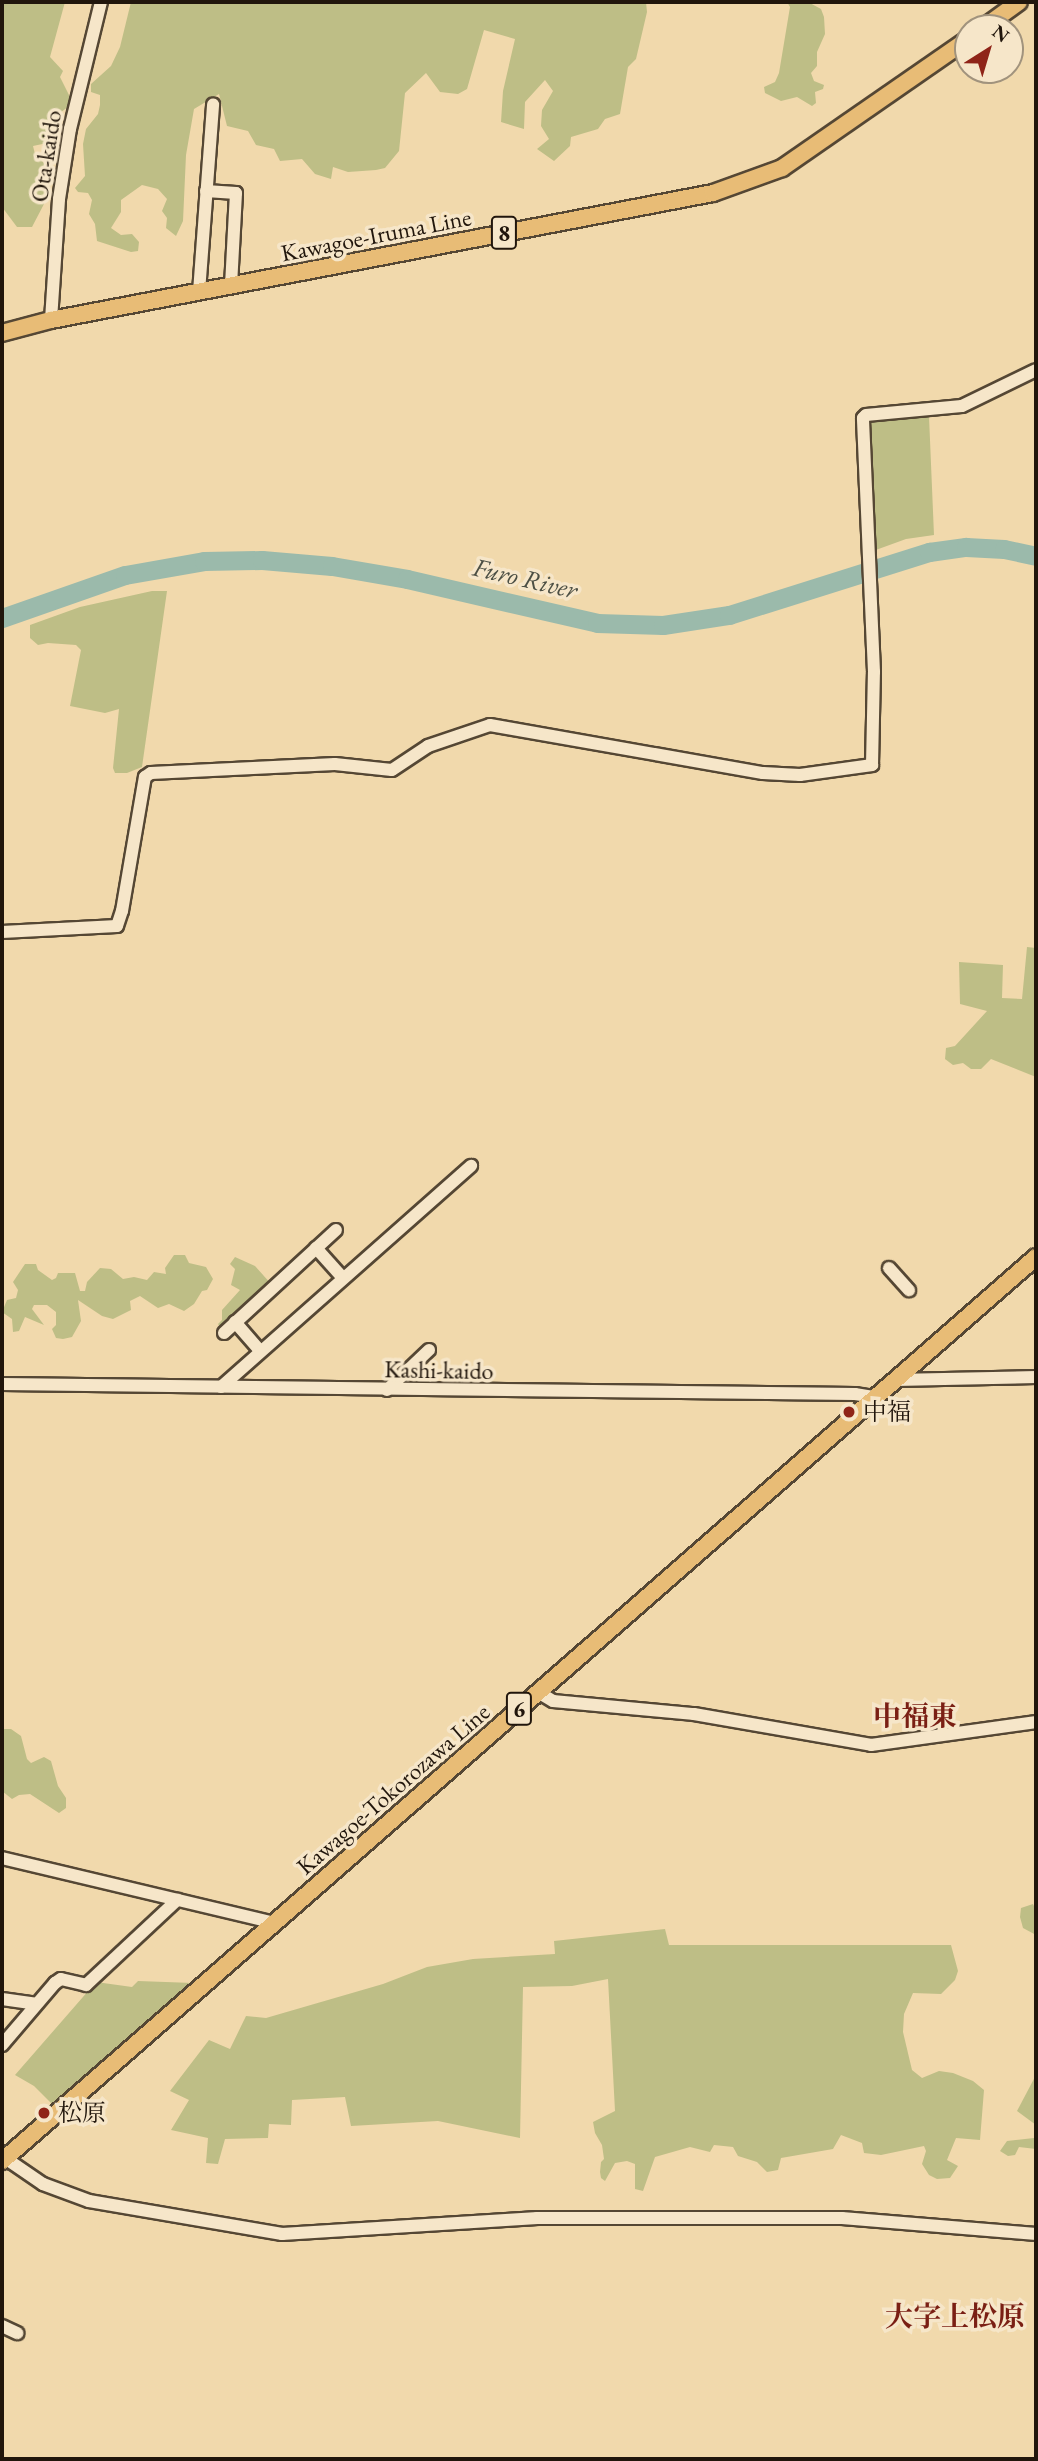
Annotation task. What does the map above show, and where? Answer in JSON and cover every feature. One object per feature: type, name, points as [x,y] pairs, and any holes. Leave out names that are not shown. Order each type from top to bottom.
[{"type":"main road","name":"Kawagoe-Iruma Line","points":[[2,334],[51,320],[713,193],[782,168],[954,49]]},
{"type":"main road","name":"Kawagoe-Tokorozawa Line","points":[[3,2160],[1036,1257]]},
{"type":"street","name":"Ota-kaido","points":[[51,320],[60,199],[70,128],[101,2]]},
{"type":"street","points":[[199,292],[213,105]]},
{"type":"street","points":[[206,191],[236,193],[231,285]]},
{"type":"street","points":[[2,932],[117,926],[122,911],[145,777],[151,773],[335,764],[392,769],[428,746],[490,725],[763,773],[800,775],[872,765],[874,672],[863,418],[866,415],[962,405],[1036,370]]},
{"type":"street","points":[[220,1387],[471,1166]]},
{"type":"street","points":[[224,1333],[336,1230]]},
{"type":"street","points":[[316,1248],[343,1278]]},
{"type":"street","points":[[889,1268],[909,1290]]},
{"type":"street","points":[[235,1322],[260,1351]]},
{"type":"street","points":[[387,1390],[429,1350]]},
{"type":"street","points":[[895,1380],[1036,1377]]},
{"type":"street","name":"Kashi-kaido","points":[[2,1384],[855,1394],[875,1398]]},
{"type":"street","points":[[538,1692],[554,1701],[694,1714],[871,1745],[1036,1722]]},
{"type":"street","points":[[2,1858],[274,1923]]},
{"type":"street","points":[[2,2045],[61,1979],[86,1985],[177,1900]]},
{"type":"street","points":[[2,2000],[36,2004]]},
{"type":"street","points":[[3,2160],[43,2184],[89,2201],[282,2234],[575,2218],[842,2218],[1036,2234]]},
{"type":"street","points":[[2,2326],[17,2333]]},
{"type":"green space","points":[[2,2],[65,2],[50,57],[63,71],[60,77],[70,97],[69,106],[60,113],[47,143],[33,146],[35,154],[54,173],[44,204],[32,227],[17,227],[2,207]]},
{"type":"green space","points":[[131,2],[646,2],[647,12],[636,59],[628,67],[620,114],[605,119],[598,129],[571,137],[570,146],[554,161],[537,149],[549,139],[541,126],[542,110],[553,91],[545,80],[525,102],[524,129],[501,122],[503,91],[515,39],[484,30],[467,89],[458,94],[440,92],[426,73],[405,93],[399,151],[385,168],[348,172],[333,167],[331,179],[315,174],[302,159],[280,161],[274,149],[256,145],[248,131],[227,126],[219,94],[194,109],[186,155],[183,221],[176,236],[166,228],[167,218],[162,211],[167,199],[158,189],[142,185],[121,200],[121,212],[111,228],[121,235],[132,234],[139,242],[138,251],[131,252],[97,241],[95,224],[89,214],[92,200],[88,193],[78,192],[75,188],[85,176],[83,144],[86,129],[98,114],[100,105],[100,95],[91,92],[91,84],[111,66],[120,47]]},
{"type":"green space","points":[[787,2],[808,2],[821,9],[824,17],[825,34],[817,52],[817,66],[811,73],[814,81],[824,85],[823,89],[815,92],[816,103],[812,106],[797,97],[781,101],[765,93],[764,87],[775,82],[779,73],[790,7]]},
{"type":"green space","points":[[929,416],[934,535],[906,539],[873,551],[867,423],[878,419]]},
{"type":"green space","points":[[152,591],[167,591],[142,767],[127,773],[115,773],[113,768],[119,709],[105,713],[70,706],[81,650],[76,645],[38,645],[30,638],[30,625],[80,607]]},
{"type":"green space","points":[[1027,947],[1036,948],[1036,1077],[991,1059],[981,1069],[971,1069],[963,1063],[953,1065],[945,1059],[946,1048],[955,1046],[987,1011],[960,1004],[959,962],[1003,965],[1002,998],[1022,999]]},
{"type":"green space","points":[[174,1255],[185,1255],[189,1263],[206,1267],[213,1279],[207,1290],[202,1291],[194,1304],[184,1311],[169,1304],[158,1308],[140,1296],[130,1301],[131,1310],[113,1319],[102,1316],[78,1300],[81,1321],[72,1337],[63,1339],[56,1338],[52,1329],[56,1325],[56,1312],[47,1305],[34,1305],[32,1309],[44,1325],[25,1317],[19,1331],[13,1332],[12,1319],[2,1312],[7,1300],[16,1298],[18,1290],[13,1282],[25,1264],[36,1264],[38,1270],[52,1280],[58,1273],[75,1273],[80,1291],[85,1291],[87,1282],[100,1268],[111,1269],[123,1279],[134,1277],[147,1280],[154,1272],[166,1274],[165,1268]]},
{"type":"green space","points":[[235,1257],[255,1266],[272,1285],[222,1330],[218,1324],[222,1320],[222,1310],[240,1290],[231,1285],[235,1269],[230,1264]]},
{"type":"green space","points":[[2,1729],[11,1729],[21,1736],[27,1759],[31,1763],[44,1757],[51,1761],[58,1786],[66,1798],[66,1808],[59,1813],[30,1794],[12,1799],[2,1791]]},
{"type":"green space","points":[[1033,1904],[1036,1910],[1036,1935],[1023,1928],[1020,1917],[1021,1908]]},
{"type":"green space","points":[[665,1929],[669,1945],[951,1945],[958,1971],[955,1980],[941,1994],[913,1993],[904,2014],[903,2032],[912,2070],[922,2078],[939,2071],[953,2073],[973,2081],[984,2090],[980,2140],[956,2138],[947,2160],[958,2166],[950,2178],[937,2179],[929,2175],[922,2164],[926,2151],[924,2146],[881,2155],[864,2153],[862,2143],[841,2135],[833,2149],[781,2158],[778,2170],[767,2172],[757,2162],[738,2156],[733,2147],[714,2145],[710,2152],[690,2147],[655,2157],[643,2191],[635,2189],[635,2164],[627,2161],[615,2163],[605,2181],[600,2172],[604,2159],[602,2145],[595,2133],[593,2122],[615,2111],[608,1979],[572,1986],[523,1987],[520,2138],[438,2121],[351,2126],[345,2097],[292,2100],[291,2125],[269,2124],[268,2138],[225,2139],[218,2164],[206,2163],[208,2138],[171,2130],[189,2100],[170,2091],[209,2040],[230,2049],[246,2016],[266,2018],[383,1984],[427,1967],[473,1959],[555,1954],[554,1941]]},
{"type":"green space","points":[[138,1981],[193,1983],[53,2105],[34,2086],[15,2075],[96,1982],[132,1987]]},
{"type":"green space","points":[[1036,2075],[1036,2125],[1017,2111]]},
{"type":"green space","points":[[1036,2131],[1036,2149],[1019,2147],[1015,2155],[1008,2156],[1000,2151],[1007,2141],[1034,2138]]},
{"type":"waterway","name":"Furo River","points":[[2,618],[125,575],[204,561],[262,560],[332,566],[407,579],[597,623],[663,625],[729,615],[929,552],[966,547],[1004,549],[1036,556]]},
{"type":"place","name":"中福","points":[[849,1412]]},
{"type":"place","name":"松原","points":[[44,2113]]},
{"type":"district","name":"中福東","points":[[915,1716]]},
{"type":"district","name":"大字上松原","points":[[955,2316]]}]
